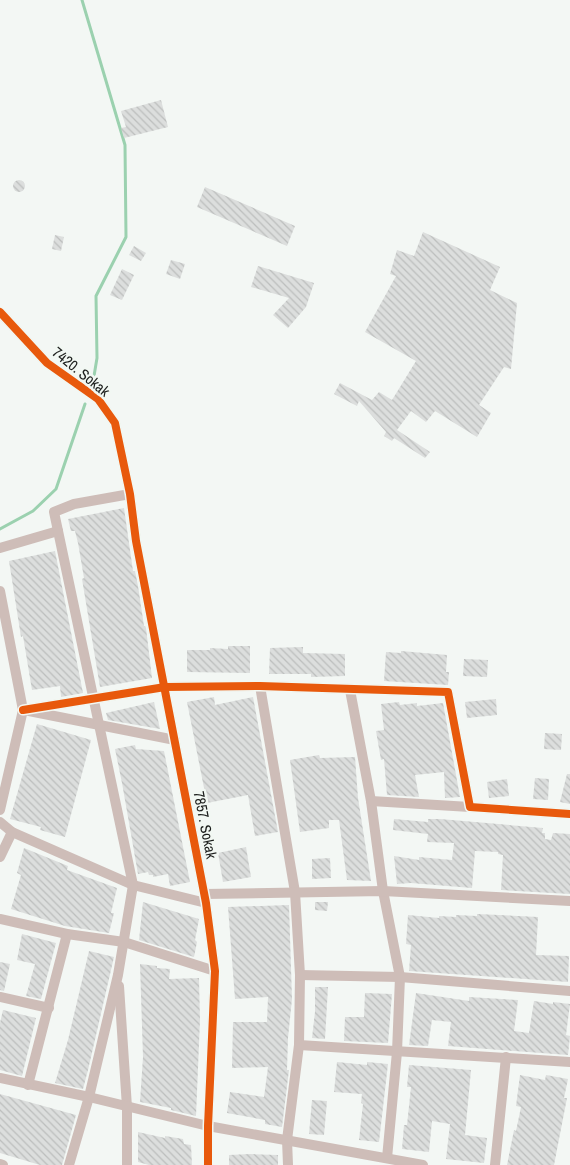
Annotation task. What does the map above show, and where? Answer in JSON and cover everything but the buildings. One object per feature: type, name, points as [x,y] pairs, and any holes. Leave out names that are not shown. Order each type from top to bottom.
[{"type":"street","name":"7420. Sokak","points":[[0,312],[47,363],[98,399],[115,423],[130,494]]},
{"type":"street","points":[[69,1165],[89,1097],[118,975],[133,886],[54,512],[74,504],[130,494]]},
{"type":"street","name":"7857. Sokak","points":[[130,494],[136,541],[205,899],[215,971],[208,1165]]},
{"type":"street","points":[[0,548],[58,531]]},
{"type":"street","points":[[0,591],[22,710],[0,810]]},
{"type":"street","points":[[260,686],[295,892],[300,975],[299,1045],[287,1140],[288,1165]]},
{"type":"street","points":[[22,710],[165,687],[260,686],[448,692],[470,807]]},
{"type":"street","points":[[350,690],[371,801],[383,891],[400,977],[397,1052],[387,1158]]},
{"type":"street","points":[[22,710],[175,740]]},
{"type":"street","points":[[371,801],[570,814]]},
{"type":"street","points":[[0,822],[12,832],[133,886],[205,899],[295,892],[383,891],[570,901]]},
{"type":"street","points":[[0,857],[12,832]]},
{"type":"street","points":[[0,919],[67,934],[124,942],[215,971]]},
{"type":"street","points":[[28,1085],[67,934]]},
{"type":"street","points":[[118,975],[127,1107],[127,1165]]},
{"type":"street","points":[[300,975],[400,977],[570,991]]},
{"type":"street","points":[[0,997],[49,1008]]},
{"type":"street","points":[[299,1045],[570,1062]]},
{"type":"street","points":[[495,1165],[506,1057]]},
{"type":"street","points":[[0,1078],[208,1126],[423,1165]]},
{"type":"waterway","points":[[82,0],[125,145],[126,237],[96,296],[97,358],[93,382]]},
{"type":"waterway","points":[[0,529],[33,511],[56,489],[85,404]]},
{"type":"cycle path","points":[[0,312],[47,363],[98,399],[115,423],[130,494],[136,541],[206,903],[215,971],[208,1165]]},
{"type":"cycle path","points":[[23,710],[165,687],[260,686],[448,692],[470,807],[570,814]]}]
